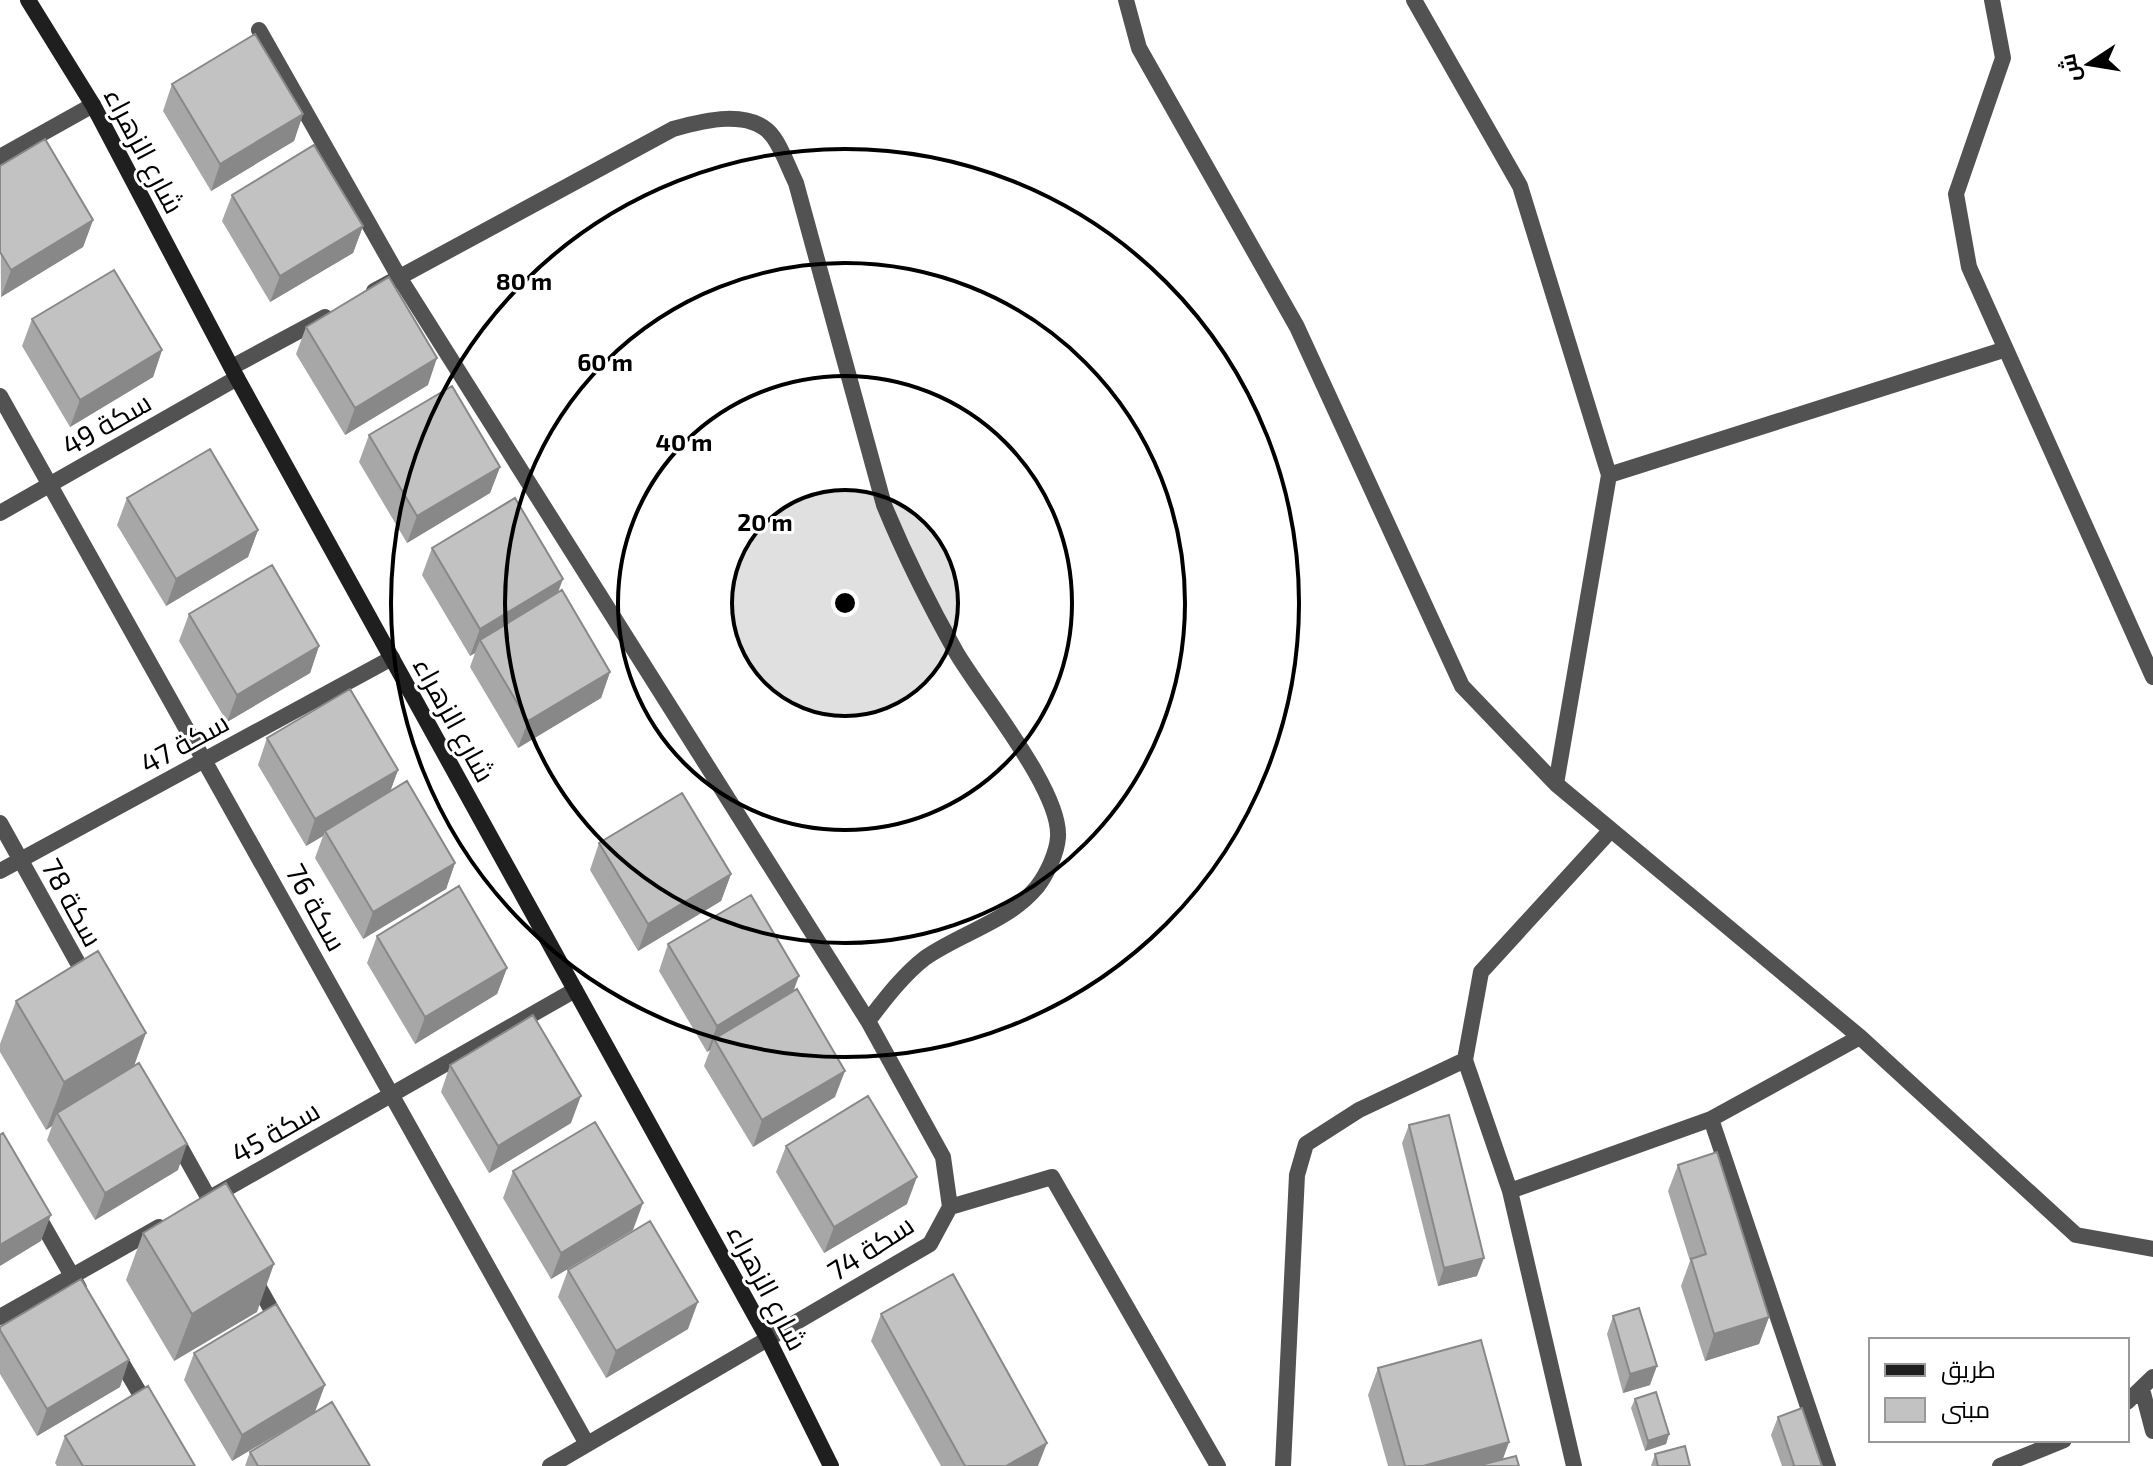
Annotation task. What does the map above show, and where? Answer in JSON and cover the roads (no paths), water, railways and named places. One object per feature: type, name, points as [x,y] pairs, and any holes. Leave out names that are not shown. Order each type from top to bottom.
[{"type":"street","name":"شارع الزهراء","points":[[28,0],[93,105],[235,373],[769,1341],[831,1466]]},
{"type":"street","points":[[1126,0],[1139,48],[1297,327],[1462,686],[1556,784],[1860,1037],[2076,1235],[2153,1249]]},
{"type":"street","points":[[1414,0],[1520,186],[1609,475],[1556,784]]},
{"type":"street","points":[[1992,0],[2003,58],[1956,194],[1969,267],[2003,350],[2153,677]]},
{"type":"street","points":[[259,30],[399,277],[868,1021],[943,1157],[950,1207]]},
{"type":"street","points":[[0,157],[93,105]]},
{"type":"street","name":"سكة 49","points":[[0,513],[351,303],[673,129],[708,119],[745,120],[772,135],[796,183],[884,505],[903,553],[959,656],[1032,763],[1058,835],[1051,862],[1039,884],[1023,902],[925,958],[908,973],[868,1021]]},
{"type":"street","points":[[1609,475],[2003,350]]},
{"type":"street","name":"سكة 76","points":[[0,396],[587,1444]]},
{"type":"street","name":"سكة 47","points":[[0,871],[392,658]]},
{"type":"street","name":"سكة 78","points":[[0,823],[96,995]]},
{"type":"street","points":[[1574,1466],[1510,1191],[1465,1060],[1481,972],[1610,831]]},
{"type":"street","name":"سكة 45","points":[[202,1202],[575,990]]},
{"type":"street","points":[[1510,1191],[1711,1119],[1860,1037]]},
{"type":"street","points":[[1283,1466],[1297,1175],[1306,1144],[1359,1110],[1465,1060]]},
{"type":"street","points":[[164,1117],[202,1202],[224,1225]]},
{"type":"street","points":[[1711,1119],[1828,1466]]},
{"type":"street","name":"سكة 74","points":[[550,1466],[769,1341],[930,1244],[950,1207],[1052,1177],[1218,1466]]},
{"type":"street","points":[[29,1201],[88,1303]]},
{"type":"street","points":[[0,1317],[168,1222]]},
{"type":"street","points":[[246,1265],[291,1346]]},
{"type":"street","points":[[111,1344],[158,1425]]},
{"type":"street","points":[[2129,1400],[2148,1383]]},
{"type":"street","points":[[2148,1383],[2153,1431]]},
{"type":"street","points":[[2000,1466],[2059,1442]]}]
